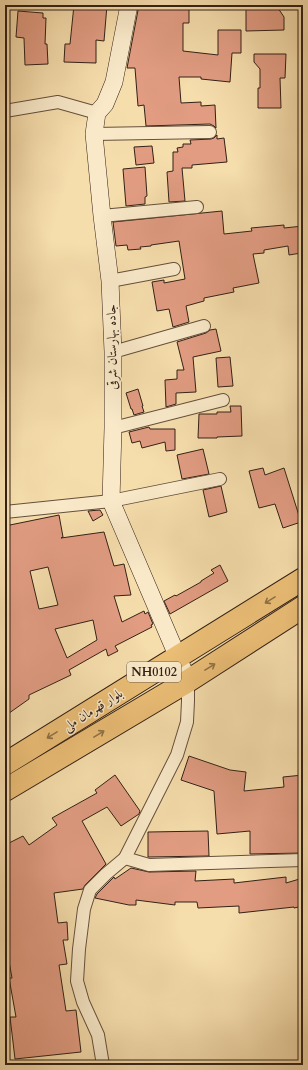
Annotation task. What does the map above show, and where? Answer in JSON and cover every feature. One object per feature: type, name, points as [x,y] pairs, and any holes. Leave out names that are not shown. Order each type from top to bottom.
[{"type":"highway","name":"بلوار قهرمان ملی","points":[[5,764],[303,579]]},
{"type":"highway","name":"بلوار قهرمان ملی","points":[[5,790],[188,681],[303,608]]},
{"type":"street","name":"جاده بهارستان شرقی","points":[[129,5],[114,82],[105,104],[97,113],[94,134],[110,282],[113,352],[111,501],[188,681]]},
{"type":"street","points":[[5,111],[58,102],[97,113]]},
{"type":"street","points":[[94,134],[210,132]]},
{"type":"street","points":[[102,216],[197,207]]},
{"type":"street","points":[[110,282],[174,269]]},
{"type":"street","points":[[113,352],[204,326]]},
{"type":"street","points":[[113,428],[223,400]]},
{"type":"street","points":[[5,512],[111,501],[220,479]]},
{"type":"street","points":[[103,1065],[98,1035],[83,1002],[77,982],[84,909],[90,890],[125,858],[177,755],[188,722],[188,681]]},
{"type":"street","points":[[125,858],[149,865],[303,860]]},
{"type":"building","points":[[74,5],[107,5],[104,41],[96,40],[96,63],[64,62],[65,44],[70,44]]},
{"type":"building","points":[[139,5],[189,5],[189,23],[183,23],[183,51],[218,55],[218,30],[241,30],[241,53],[232,53],[230,82],[201,79],[201,77],[179,77],[181,103],[201,102],[201,106],[215,105],[216,128],[210,124],[146,126],[144,105],[138,106],[135,68],[127,68]]},
{"type":"building","points":[[264,5],[276,5],[284,17],[284,30],[246,31],[246,8],[264,8]]},
{"type":"building","points":[[18,11],[43,13],[43,18],[46,18],[45,44],[47,44],[48,64],[25,65],[24,38],[16,37]]},
{"type":"building","points":[[254,54],[286,54],[285,78],[280,78],[281,108],[258,108],[260,69],[254,62]]},
{"type":"building","points":[[217,135],[217,139],[224,138],[227,162],[192,165],[192,168],[182,168],[185,201],[169,202],[167,172],[173,171],[173,152],[178,152],[177,148],[183,147],[183,144],[191,144],[190,140],[211,139]]},
{"type":"building","points":[[152,146],[154,163],[136,165],[134,147]]},
{"type":"building","points":[[145,167],[147,196],[145,197],[145,204],[126,206],[123,169]]},
{"type":"building","points":[[222,211],[224,234],[252,231],[251,228],[284,225],[284,228],[303,226],[303,251],[301,251],[301,253],[289,255],[288,246],[264,250],[264,253],[253,254],[259,283],[233,288],[234,292],[204,298],[204,301],[186,306],[189,322],[173,327],[169,309],[157,311],[152,282],[164,280],[164,283],[185,279],[179,241],[140,247],[141,249],[128,250],[127,245],[116,246],[113,222]]},
{"type":"building","points":[[216,329],[221,351],[193,357],[196,392],[176,393],[176,404],[166,407],[165,380],[177,379],[177,370],[184,370],[177,342]]},
{"type":"building","points":[[230,357],[233,386],[218,387],[216,358]]},
{"type":"building","points":[[138,389],[144,412],[134,415],[126,393]]},
{"type":"building","points":[[230,406],[241,406],[242,436],[198,438],[199,414],[231,412]]},
{"type":"building","points":[[149,427],[150,429],[175,429],[175,450],[166,451],[165,442],[142,448],[140,441],[132,443],[129,432]]},
{"type":"building","points":[[203,449],[209,474],[182,479],[177,455]]},
{"type":"building","points":[[263,468],[265,475],[284,468],[301,522],[283,528],[275,504],[259,508],[249,471]]},
{"type":"building","points":[[221,486],[227,512],[209,517],[203,490]]},
{"type":"building","points":[[100,510],[103,515],[93,521],[88,511]]},
{"type":"building","points":[[59,515],[63,537],[61,538],[104,532],[114,566],[124,564],[131,595],[114,596],[122,622],[144,611],[145,614],[148,612],[153,624],[151,625],[152,627],[115,646],[118,651],[108,656],[106,649],[69,670],[71,675],[29,695],[29,699],[5,716],[5,526]],"holes":[[[48,567],[58,605],[39,609],[30,571]],[[93,620],[97,640],[67,658],[55,629]]]},
{"type":"building","points":[[220,565],[228,581],[170,614],[164,601],[201,582],[214,573],[211,570]]},
{"type":"building","points":[[189,756],[230,770],[246,772],[244,791],[284,787],[283,777],[303,775],[303,853],[250,854],[250,831],[217,834],[214,791],[181,780]]},
{"type":"building","points":[[115,775],[140,811],[139,814],[121,826],[107,807],[82,821],[106,864],[85,885],[83,889],[54,893],[58,923],[67,922],[68,940],[63,940],[67,964],[59,965],[66,1011],[76,1010],[81,1052],[15,1059],[10,1017],[16,1017],[9,978],[12,978],[5,939],[5,845],[23,836],[29,845],[57,825],[52,818],[97,793],[95,790]]},
{"type":"building","points":[[208,831],[209,856],[148,857],[148,832]]},
{"type":"building","points":[[131,868],[149,872],[196,871],[195,881],[234,879],[234,883],[286,877],[286,883],[303,878],[303,906],[239,913],[239,906],[198,908],[197,902],[175,902],[175,905],[136,900],[136,905],[129,905],[95,898],[97,894],[114,877],[115,879]]}]
